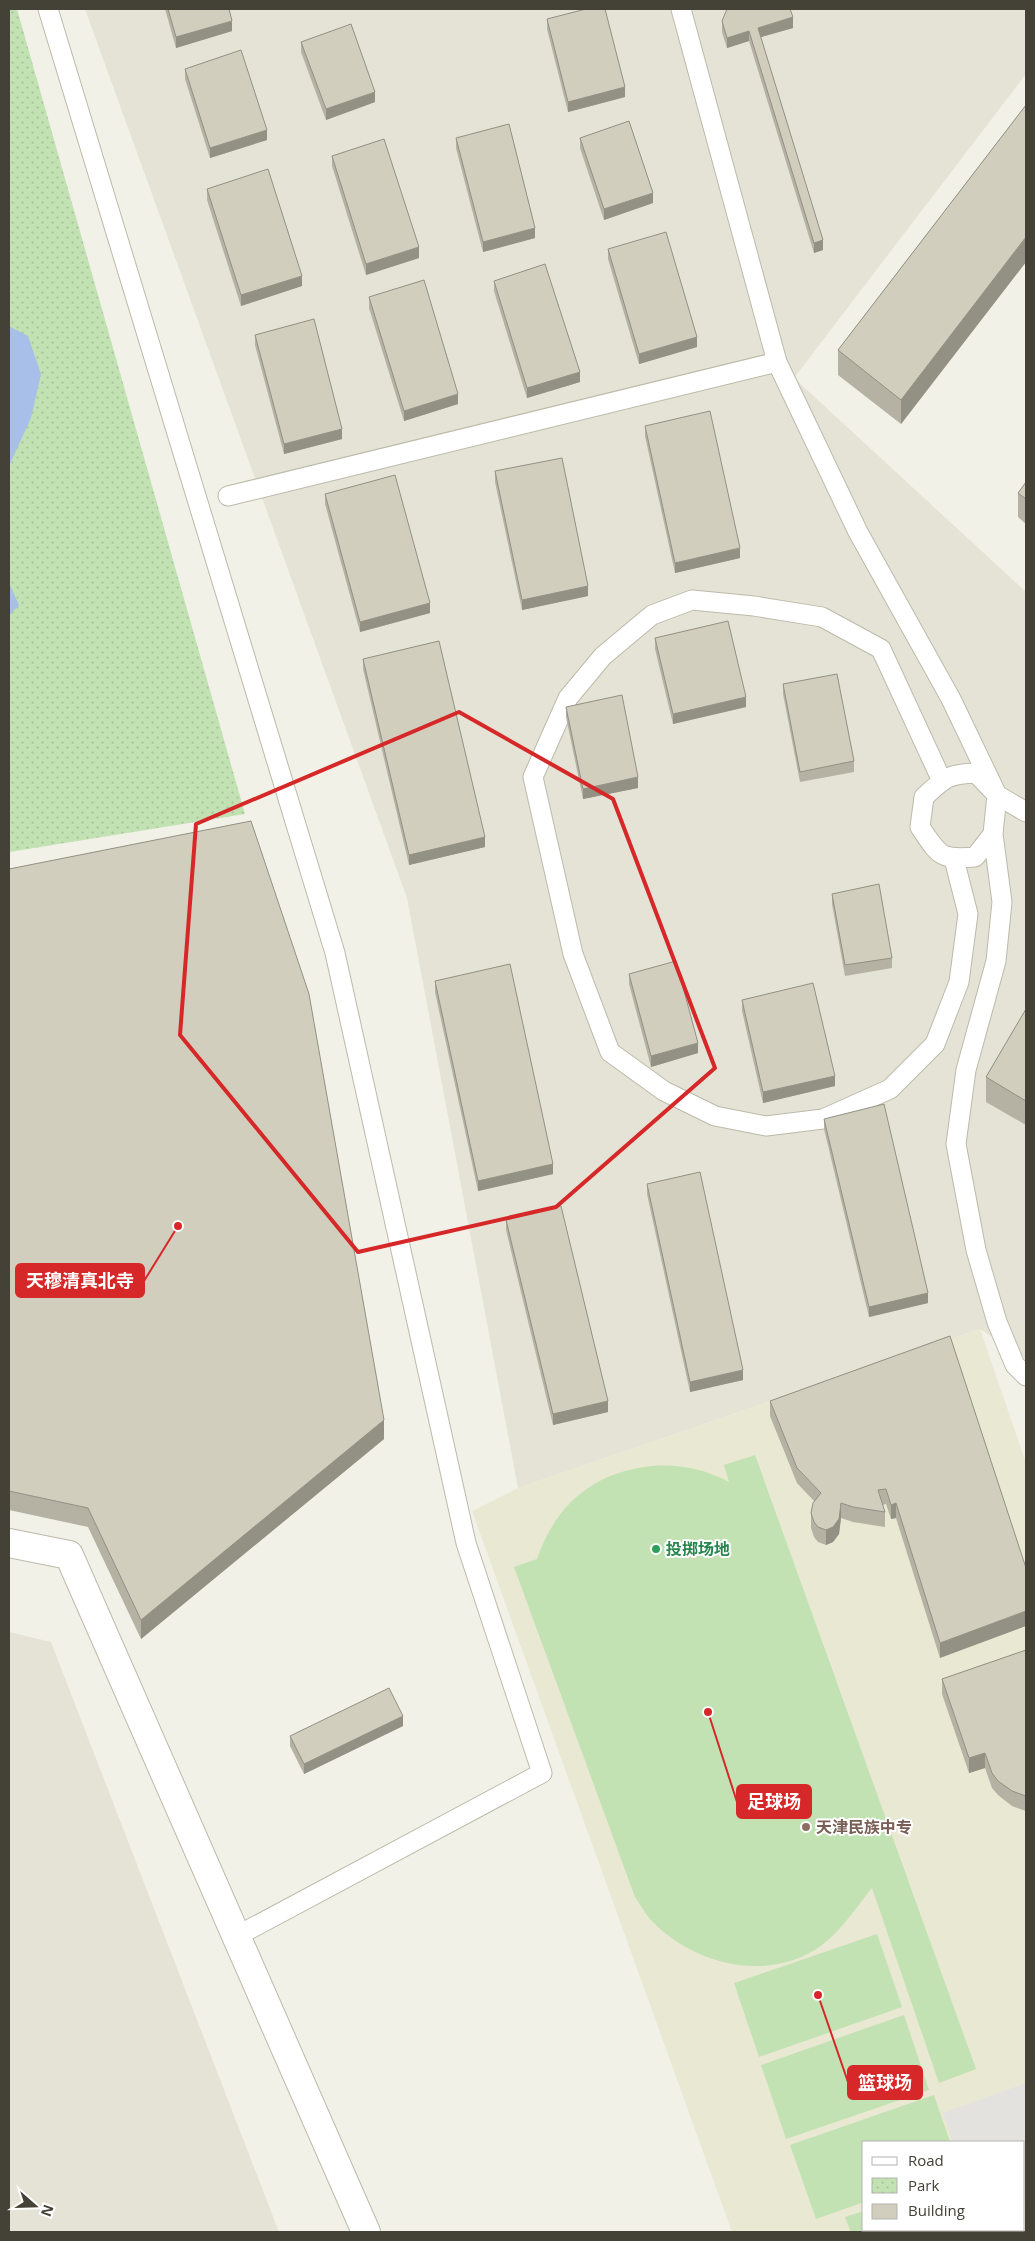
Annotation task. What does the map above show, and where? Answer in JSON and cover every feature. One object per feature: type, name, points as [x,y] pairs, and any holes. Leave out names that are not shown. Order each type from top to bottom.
[{"type":"street","points":[[9,1543],[69,1555],[366,2232]]},
{"type":"lane","points":[[48,9],[336,953],[466,1543],[542,1773],[237,1936]]},
{"type":"lane","points":[[681,9],[777,362],[858,532],[951,699],[997,795],[993,834],[1002,902],[996,961],[966,1070],[956,1144],[976,1250],[997,1322],[1015,1366],[1026,1376]]},
{"type":"lane","points":[[228,496],[777,362]]},
{"type":"lane","points":[[942,781],[881,649],[822,617],[754,606],[692,600],[652,615],[603,656],[568,698],[533,777],[573,954],[610,1052],[664,1091],[714,1116],[766,1126],[823,1119],[890,1089],[935,1044],[959,982],[968,914],[954,859]]},
{"type":"lane","points":[[993,834],[975,857],[954,859],[938,853],[920,827],[924,797],[942,781],[955,774],[976,773],[997,795],[1026,812]]},
{"type":"highlighted area","points":[[459,712],[613,799],[715,1068],[556,1207],[358,1252],[180,1035],[196,824]]},
{"type":"shaded area","points":[[85,9],[1026,9],[1026,74],[794,378],[1026,592],[1026,1359],[980,1329],[518,1488],[407,898]]},
{"type":"shaded area","name":"天津民族中专","points":[[980,1329],[1026,1463],[1026,2232],[732,2232],[472,1511],[518,1488]]},
{"type":"shaded area","points":[[9,1632],[51,1642],[279,2232],[9,2232]]},
{"type":"shaded area","points":[[1026,2083],[1026,2201],[1025,2141],[953,2141],[943,2113]]},
{"type":"green space","points":[[9,9],[17,9],[245,814],[9,852]]},
{"type":"green space","points":[[755,1455],[976,2069],[939,2083],[872,1888],[830,1939],[801,1957],[779,1964],[756,1966],[732,1964],[709,1958],[687,1948],[667,1935],[650,1919],[635,1897],[514,1567],[537,1559],[545,1539],[566,1507],[580,1494],[612,1475],[631,1469],[672,1466],[692,1468],[729,1482],[724,1465]]},
{"type":"green space","points":[[877,1934],[902,2007],[759,2057],[734,1983]]},
{"type":"green space","points":[[904,2015],[929,2090],[786,2139],[761,2065]]},
{"type":"green space","points":[[934,2095],[950,2141],[862,2141],[862,2203],[816,2219],[790,2145]]},
{"type":"green space","points":[[862,2212],[862,2231],[938,2231],[851,2232],[845,2217]]},
{"type":"water","points":[[9,326],[28,336],[41,374],[31,418],[9,466]]},
{"type":"water","points":[[9,583],[19,605],[9,616]]},
{"type":"building","points":[[168,9],[229,9],[232,21],[176,37]]},
{"type":"building","points":[[586,9],[605,9],[625,87],[568,102],[547,19]]},
{"type":"building","points":[[727,9],[790,9],[793,17],[758,28],[823,240],[814,243],[749,31],[727,38],[722,21]]},
{"type":"building","points":[[351,24],[375,92],[326,109],[301,42]]},
{"type":"building","points":[[241,50],[267,130],[210,148],[185,69]]},
{"type":"building","points":[[1026,105],[1026,237],[901,400],[838,350]]},
{"type":"building","points":[[629,121],[653,193],[604,209],[580,138]]},
{"type":"building","points":[[509,124],[535,228],[483,242],[456,138]]},
{"type":"building","points":[[384,139],[419,247],[366,264],[332,156]]},
{"type":"building","points":[[268,169],[302,276],[241,295],[207,189]]},
{"type":"building","points":[[666,232],[697,337],[639,354],[608,249]]},
{"type":"building","points":[[545,264],[580,372],[527,388],[494,281]]},
{"type":"building","points":[[424,280],[458,394],[404,411],[369,297]]},
{"type":"building","points":[[314,319],[342,429],[284,444],[255,335]]},
{"type":"building","points":[[710,411],[740,548],[675,563],[645,426]]},
{"type":"building","points":[[562,458],[588,586],[522,600],[495,471]]},
{"type":"building","points":[[395,475],[430,603],[360,622],[325,494]]},
{"type":"building","points":[[1026,482],[1026,499],[1018,493]]},
{"type":"building","points":[[728,621],[746,697],[673,714],[655,638]]},
{"type":"building","points":[[439,641],[485,837],[409,855],[363,659]]},
{"type":"building","points":[[837,674],[854,761],[800,772],[783,684]]},
{"type":"building","points":[[622,695],[638,777],[583,789],[566,707]]},
{"type":"building","points":[[251,821],[309,994],[384,1420],[141,1620],[88,1508],[9,1491],[9,869]]},
{"type":"building","points":[[879,884],[892,958],[845,965],[832,894]]},
{"type":"building","points":[[676,961],[698,1043],[651,1056],[629,974]]},
{"type":"building","points":[[510,964],[553,1164],[478,1181],[435,981]]},
{"type":"building","points":[[813,983],[835,1076],[763,1092],[742,1000]]},
{"type":"building","points":[[1026,1009],[1026,1101],[986,1077]]},
{"type":"building","points":[[884,1104],[928,1293],[869,1307],[824,1119]]},
{"type":"building","points":[[700,1172],[743,1370],[690,1382],[647,1184]]},
{"type":"building","points":[[561,1206],[608,1401],[553,1414],[506,1220]]},
{"type":"building","points":[[950,1336],[1026,1568],[1026,1611],[940,1643],[896,1503],[891,1505],[886,1489],[878,1490],[885,1512],[853,1507],[841,1503],[839,1519],[833,1527],[826,1530],[818,1527],[811,1513],[813,1503],[821,1493],[797,1468],[770,1401]]},
{"type":"building","points":[[1026,1650],[1026,1796],[1012,1791],[998,1781],[992,1773],[985,1753],[969,1758],[942,1679]]},
{"type":"building","points":[[389,1688],[403,1716],[304,1764],[290,1736]]},
{"type":"place","name":"天穆清真北寺","points":[[178,1226]]},
{"type":"place","name":"投掷场地","points":[[656,1549]]},
{"type":"place","name":"足球场","points":[[708,1712]]},
{"type":"place","name":"天津民族中专","points":[[806,1827]]},
{"type":"place","name":"篮球场","points":[[818,1995]]}]
